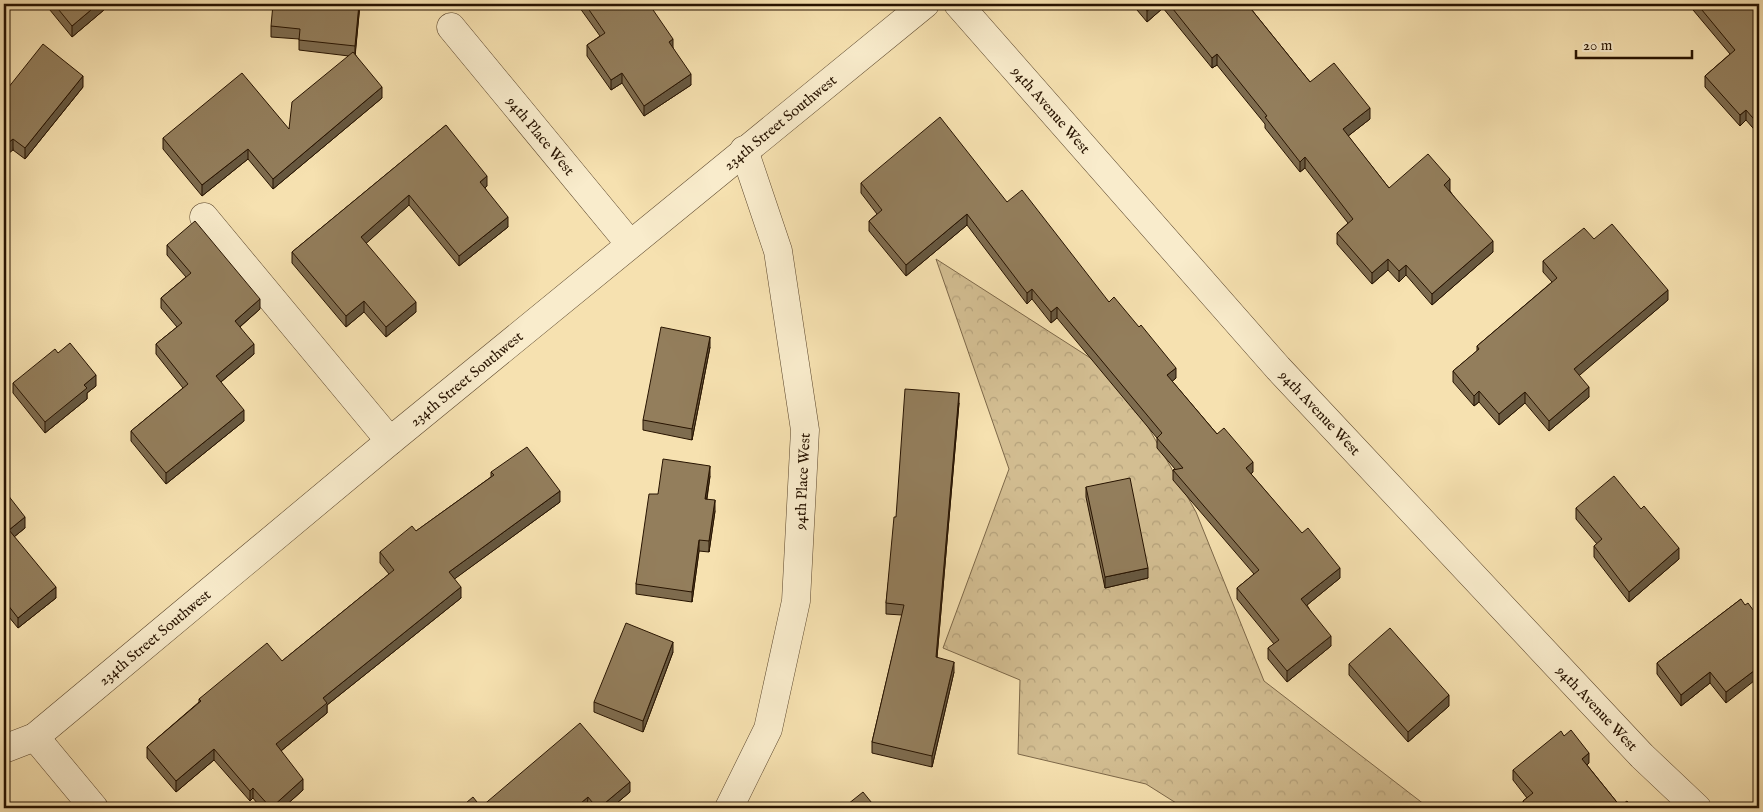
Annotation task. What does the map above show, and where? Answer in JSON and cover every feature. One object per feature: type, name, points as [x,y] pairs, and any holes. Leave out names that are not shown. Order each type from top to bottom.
[{"type":"street","name":"234th Street Southwest","points":[[4,749],[35,737],[390,441],[925,4]]},
{"type":"street","name":"94th Avenue West","points":[[958,4],[1278,368],[1642,756],[1697,808]]},
{"type":"street","name":"94th Place West","points":[[451,27],[630,244]]},
{"type":"street","name":"94th Place West","points":[[729,808],[768,729],[796,601],[805,430],[778,251],[744,150]]},
{"type":"street","points":[[204,217],[390,441]]},
{"type":"street","points":[[35,737],[94,808]]},
{"type":"green space","points":[[936,259],[1120,377],[1196,512],[1264,681],[1429,808],[1184,808],[1146,784],[1018,754],[1020,680],[943,648],[1009,469]]},
{"type":"building","points":[[54,4],[98,4],[72,26]]},
{"type":"building","points":[[273,4],[359,4],[355,46],[299,40],[300,29],[271,26]]},
{"type":"building","points":[[585,4],[649,4],[673,39],[669,42],[691,74],[644,106],[622,73],[611,80],[587,45],[605,33]]},
{"type":"building","points":[[1141,4],[1156,4],[1147,11]]},
{"type":"building","points":[[1169,4],[1247,4],[1310,82],[1334,63],[1370,108],[1343,129],[1389,188],[1428,154],[1450,179],[1444,185],[1493,241],[1432,294],[1406,265],[1399,271],[1388,259],[1372,273],[1337,233],[1353,219],[1305,157],[1300,162],[1265,117],[1267,116],[1217,54],[1212,58]]},
{"type":"building","points":[[1697,4],[1759,5],[1759,125],[1746,110],[1740,115],[1705,76],[1735,50]]},
{"type":"building","points":[[43,44],[83,76],[25,148],[13,139],[4,146],[4,93]]},
{"type":"building","points":[[353,52],[382,87],[273,179],[248,149],[202,185],[163,138],[242,73],[289,129],[292,102]]},
{"type":"building","points":[[940,117],[1007,202],[1022,190],[1109,302],[1114,297],[1139,327],[1141,325],[1176,368],[1167,375],[1217,434],[1224,428],[1253,462],[1246,468],[1302,533],[1308,528],[1340,568],[1301,599],[1331,636],[1287,671],[1268,648],[1279,640],[1237,588],[1259,570],[1173,470],[1183,468],[1157,438],[1162,433],[1057,307],[1051,312],[1032,289],[1027,293],[967,214],[906,265],[869,221],[882,210],[861,183]]},
{"type":"building","points":[[446,125],[487,176],[480,182],[508,217],[459,256],[409,195],[361,237],[416,302],[386,327],[364,301],[346,316],[292,252]]},
{"type":"building","points":[[195,221],[260,299],[235,321],[254,344],[216,376],[244,410],[166,473],[131,431],[188,384],[156,344],[182,323],[161,298],[191,273],[167,245]]},
{"type":"building","points":[[1612,224],[1668,290],[1574,369],[1589,387],[1549,421],[1525,392],[1499,414],[1479,391],[1474,396],[1453,371],[1479,349],[1477,346],[1557,278],[1543,261],[1584,228],[1594,239]]},
{"type":"building","points":[[661,327],[710,337],[692,429],[643,420]]},
{"type":"building","points":[[70,343],[96,375],[84,385],[87,388],[45,422],[13,383],[55,349],[58,353]]},
{"type":"building","points":[[905,389],[959,393],[936,657],[954,662],[932,756],[872,742],[904,605],[886,603],[894,517],[896,517]]},
{"type":"building","points":[[527,447],[560,491],[449,572],[461,587],[323,698],[327,703],[276,744],[303,779],[271,808],[253,788],[250,791],[214,749],[176,781],[147,747],[201,701],[199,699],[267,643],[282,661],[394,570],[380,552],[412,526],[416,531],[494,475],[491,472]]},
{"type":"building","points":[[663,459],[710,466],[705,499],[715,500],[709,541],[699,540],[692,592],[636,584],[649,494],[658,494]]},
{"type":"building","points":[[1614,476],[1641,509],[1644,506],[1679,548],[1629,592],[1594,546],[1602,539],[1576,508]]},
{"type":"building","points":[[1130,478],[1148,568],[1105,577],[1086,487]]},
{"type":"building","points":[[4,490],[25,517],[9,530],[56,587],[18,618],[4,600]]},
{"type":"building","points":[[1741,599],[1745,605],[1748,603],[1759,618],[1759,667],[1726,692],[1710,672],[1681,695],[1657,663]]},
{"type":"building","points":[[626,623],[673,642],[643,721],[594,702]]},
{"type":"building","points":[[1390,628],[1449,695],[1408,732],[1349,664]]},
{"type":"building","points":[[580,723],[630,782],[599,808],[588,797],[575,808],[460,808],[473,797],[481,807]]},
{"type":"building","points":[[1571,730],[1589,753],[1582,759],[1620,806],[1627,801],[1633,808],[1529,808],[1523,801],[1533,793],[1513,770],[1561,731],[1564,736]]},
{"type":"building","points":[[863,792],[876,808],[843,808]]},
{"type":"building","points":[[947,805],[947,808],[932,808]]}]
